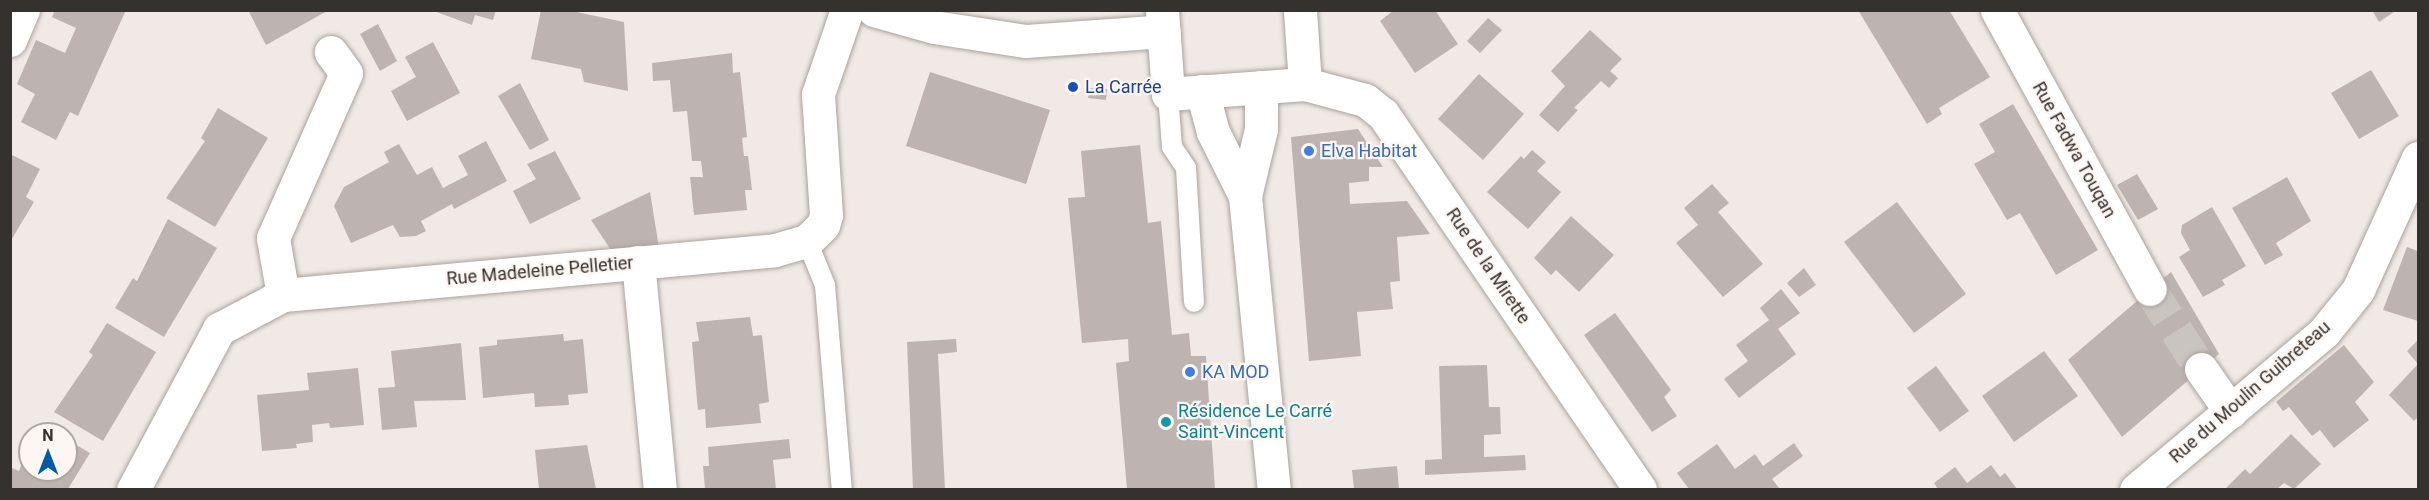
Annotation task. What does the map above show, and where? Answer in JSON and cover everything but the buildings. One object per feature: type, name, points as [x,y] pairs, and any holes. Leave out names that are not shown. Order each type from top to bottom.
[{"type":"street","points":[[10,40],[23,10]]},
{"type":"street","points":[[807,241],[823,225],[826,215],[818,94],[847,10]]},
{"type":"street","points":[[874,10],[934,27],[1026,41],[1163,21],[1168,94]]},
{"type":"street","points":[[1300,10],[1305,84]]},
{"type":"street","name":"Rue Fadwa Touqan","points":[[1997,10],[2150,289]]},
{"type":"street","points":[[283,295],[273,238],[346,73],[331,52]]},
{"type":"street","name":"Rue de la Mirette","points":[[1168,94],[1305,84],[1365,100],[1383,114],[1640,489]]},
{"type":"street","points":[[1261,87],[1261,129],[1245,196],[1274,489]]},
{"type":"street","points":[[1202,91],[1213,132],[1245,196]]},
{"type":"street","name":"Rue du Moulin Guibreteau","points":[[2136,489],[2324,332],[2358,290],[2418,159]]},
{"type":"street","name":"Rue Madeleine Pelletier","points":[[133,489],[219,329],[283,295],[775,250],[807,241]]},
{"type":"street","points":[[639,262],[660,489]]},
{"type":"street","points":[[2201,369],[2231,412]]},
{"type":"lane","points":[[1168,94],[1172,147],[1186,168],[1194,302]]},
{"type":"lane","points":[[807,241],[825,285],[842,489]]},
{"type":"tunnel","points":[[2150,289],[2201,369]]},
{"type":"place","name":"La Carrée","points":[[1073,87]]},
{"type":"place","name":"Elva Habitat","points":[[1309,151]]},
{"type":"place","name":"KA MOD","points":[[1190,372]]},
{"type":"place","name":"Résidence Le Carré Saint-Vincent","points":[[1166,422]]}]
